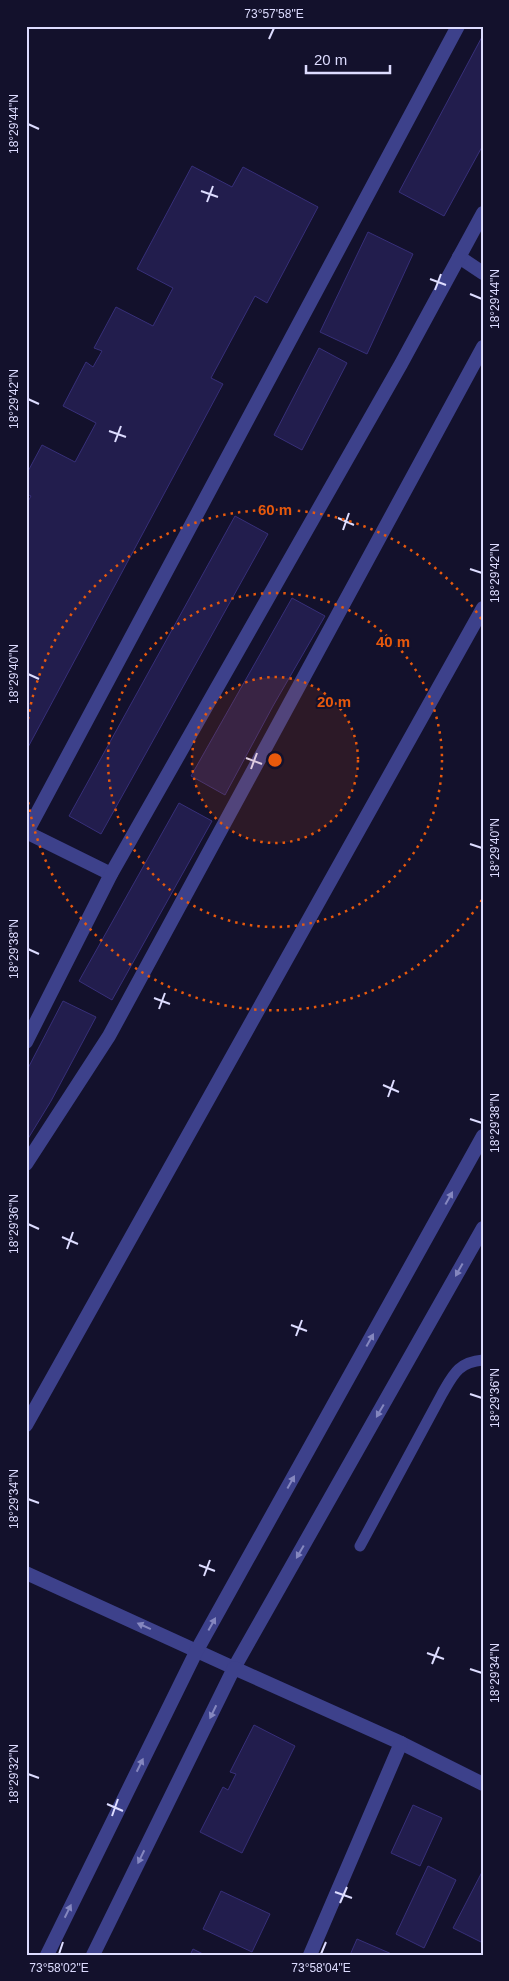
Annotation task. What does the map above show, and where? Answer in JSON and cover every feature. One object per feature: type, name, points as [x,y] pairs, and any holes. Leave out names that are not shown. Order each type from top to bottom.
[{"type":"street","points":[[111,874],[26,832],[458,26]]},
{"type":"street","points":[[26,1042],[111,874],[396,373],[483,213]]},
{"type":"street","points":[[459,257],[483,273]]},
{"type":"street","points":[[26,1164],[108,1036],[483,347]]},
{"type":"street","points":[[26,1425],[483,608]]},
{"type":"street","points":[[47,1955],[197,1650],[483,1136]]},
{"type":"street","points":[[93,1955],[234,1668],[483,1228]]},
{"type":"street","points":[[26,1573],[401,1743],[483,1784]]},
{"type":"street","points":[[310,1955],[401,1743]]},
{"type":"lane","points":[[360,1546],[442,1394],[457,1370],[472,1361],[483,1360]]},
{"type":"building","points":[[483,35],[483,145],[444,216],[399,192]]},
{"type":"building","points":[[192,166],[232,187],[243,167],[318,207],[267,303],[255,296],[211,378],[223,384],[26,751],[26,505],[31,496],[26,494],[26,475],[42,445],[75,462],[96,423],[63,406],[86,362],[93,367],[102,351],[94,348],[116,307],[153,326],[173,288],[137,269]]},
{"type":"building","points":[[368,232],[413,254],[367,354],[320,332]]},
{"type":"building","points":[[319,348],[347,363],[302,450],[274,435]]},
{"type":"building","points":[[235,516],[268,534],[101,834],[69,816]]},
{"type":"building","points":[[292,598],[325,616],[273,706],[225,795],[191,776]]},
{"type":"building","points":[[179,803],[212,821],[112,1000],[79,981]]},
{"type":"building","points":[[63,1001],[96,1017],[51,1101],[26,1142],[26,1072]]},
{"type":"building","points":[[254,1725],[295,1746],[242,1853],[200,1832],[223,1787],[228,1790],[236,1774],[230,1772]]},
{"type":"building","points":[[413,1805],[442,1818],[420,1866],[391,1853]]},
{"type":"building","points":[[428,1866],[456,1880],[424,1948],[396,1934]]},
{"type":"building","points":[[483,1873],[483,1943],[453,1928]]},
{"type":"building","points":[[221,1891],[270,1914],[252,1952],[203,1929]]},
{"type":"building","points":[[357,1939],[394,1955],[350,1955]]},
{"type":"building","points":[[193,1949],[205,1955],[190,1955]]}]
